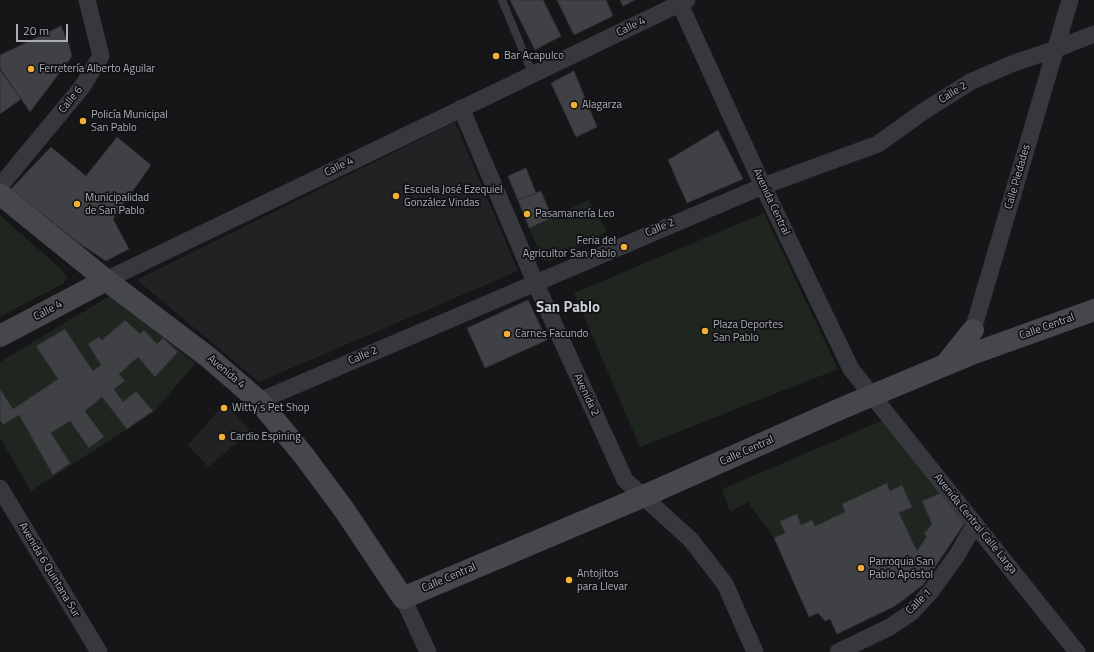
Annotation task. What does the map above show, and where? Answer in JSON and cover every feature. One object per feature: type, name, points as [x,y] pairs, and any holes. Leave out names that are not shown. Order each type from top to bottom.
[{"type":"main road","name":"Avenida 4","points":[[0,194],[106,280],[208,357],[260,401],[305,457],[345,511],[403,598]]},
{"type":"main road","name":"Calle 4","points":[[0,336],[106,280]]},
{"type":"main road","name":"Calle Central","points":[[403,598],[644,496],[969,355],[1094,310]]},
{"type":"main road","points":[[943,367],[973,330]]},
{"type":"street","name":"Calle 6","points":[[0,186],[82,87],[101,56],[87,0]]},
{"type":"street","name":"Calle Piedades","points":[[969,355],[973,330],[1070,0]]},
{"type":"street","name":"Calle 4","points":[[106,280],[461,108],[533,75],[682,1]]},
{"type":"street","name":"Avenida Central","points":[[682,1],[763,186],[851,369],[872,396]]},
{"type":"street","name":"Calle 2","points":[[260,401],[535,282],[763,186],[878,144],[970,82],[1014,63],[1094,34]]},
{"type":"street","name":"Avenida 2","points":[[461,108],[535,282],[625,480],[691,540],[725,584],[755,652]]},
{"type":"street","name":"Avenida Central Calle Larga","points":[[872,396],[1077,652]]},
{"type":"street","name":"Avenida 6 Quintana Sur","points":[[0,488],[99,652]]},
{"type":"street","name":"Calle 1","points":[[838,652],[890,627],[912,612],[932,590],[957,555],[975,524]]},
{"type":"street","points":[[403,598],[428,652]]},
{"type":"lane","points":[[502,0],[533,75]]},
{"type":"shaded area","name":"Escuela José Ezequiel González Vindas","points":[[455,122],[518,271],[259,382],[137,280]]},
{"type":"shaded area","points":[[588,200],[607,231],[562,256],[550,261],[543,260],[529,228]]},
{"type":"shaded area","name":"Plaza Deportes San Pablo","points":[[764,213],[838,369],[640,447],[574,293]]},
{"type":"shaded area","points":[[0,215],[60,268],[67,277],[64,283],[0,317]]},
{"type":"shaded area","points":[[111,295],[195,363],[155,411],[31,491],[0,438],[0,420],[3,425],[19,415],[53,474],[70,463],[51,433],[70,421],[90,448],[104,437],[85,411],[102,397],[127,429],[153,411],[136,392],[123,402],[114,389],[125,381],[119,374],[138,357],[155,376],[178,352],[164,338],[157,344],[144,330],[140,334],[125,320],[102,340],[99,337],[88,344],[101,365],[93,371],[65,329],[36,346],[58,379],[13,409],[0,389],[0,362]]},
{"type":"shaded area","points":[[225,403],[251,431],[208,467],[188,445]]},
{"type":"shaded area","points":[[881,421],[888,424],[941,493],[922,501],[932,524],[924,534],[927,536],[917,551],[899,513],[912,507],[902,485],[890,491],[887,483],[842,504],[845,512],[815,526],[812,520],[801,525],[797,515],[785,533],[774,538],[748,502],[730,512],[722,489]]},
{"type":"building","points":[[510,0],[543,0],[561,36],[535,50]]},
{"type":"building","points":[[557,0],[606,0],[613,16],[574,35]]},
{"type":"building","points":[[620,0],[635,0],[623,6]]},
{"type":"building","name":"Ferretería Alberto Aguilar","points":[[61,26],[72,56],[30,112],[0,68],[0,55]]},
{"type":"building","points":[[0,70],[21,99],[0,114]]},
{"type":"building","name":"Alagarza","points":[[574,71],[597,127],[576,137],[551,83]]},
{"type":"building","points":[[718,130],[743,179],[687,203],[668,160]]},
{"type":"building","name":"Municipalidad de San Pablo","points":[[117,137],[151,165],[113,219],[129,249],[106,261],[79,243],[11,189],[51,147],[86,176]]},
{"type":"building","points":[[526,168],[536,193],[518,200],[508,176]]},
{"type":"building","points":[[541,191],[552,218],[529,228],[518,200]]},
{"type":"building","name":"Carnes Facundo","points":[[528,300],[547,340],[485,368],[467,328]]},
{"type":"building","points":[[125,320],[140,334],[144,330],[157,344],[163,338],[178,352],[155,377],[138,357],[119,374],[125,381],[114,389],[123,402],[136,391],[153,411],[127,429],[102,397],[85,411],[104,437],[89,448],[70,421],[51,433],[70,463],[53,475],[19,415],[3,425],[0,420],[0,389],[13,409],[58,379],[36,346],[65,329],[93,371],[101,365],[88,344],[99,337],[102,340]]},
{"type":"building","name":"Parroquia San Pablo Apóstol","points":[[887,483],[890,491],[902,485],[912,507],[899,513],[917,551],[927,536],[924,534],[932,524],[922,501],[941,493],[966,521],[923,585],[895,606],[837,634],[830,619],[825,621],[818,613],[809,617],[774,538],[785,533],[780,521],[797,514],[801,525],[812,520],[815,526],[845,512],[842,504]]},
{"type":"place","name":"Bar Acapulco","points":[[496,56]]},
{"type":"place","name":"Ferretería Alberto Aguilar","points":[[31,69]]},
{"type":"place","name":"Alagarza","points":[[574,105]]},
{"type":"place","name":"Policía Municipal San Pablo","points":[[83,121]]},
{"type":"place","name":"Escuela José Ezequiel González Vindas","points":[[396,196]]},
{"type":"place","name":"Municipalidad de San Pablo","points":[[77,204]]},
{"type":"place","name":"Pasamanería Leo","points":[[527,214]]},
{"type":"place","name":"Feria del Agricultor San Pablo","points":[[624,247]]},
{"type":"place","name":"Plaza Deportes San Pablo","points":[[705,331]]},
{"type":"place","name":"Carnes Facundo","points":[[507,334]]},
{"type":"place","name":"Witty´s Pet Shop","points":[[224,408]]},
{"type":"place","name":"Cardio Espining","points":[[222,437]]},
{"type":"place","name":"Parroquia San Pablo Apóstol","points":[[861,568]]},
{"type":"place","name":"Antojitos para Llevar","points":[[569,580]]},
{"type":"district","name":"San Pablo","points":[[568,308]]}]
